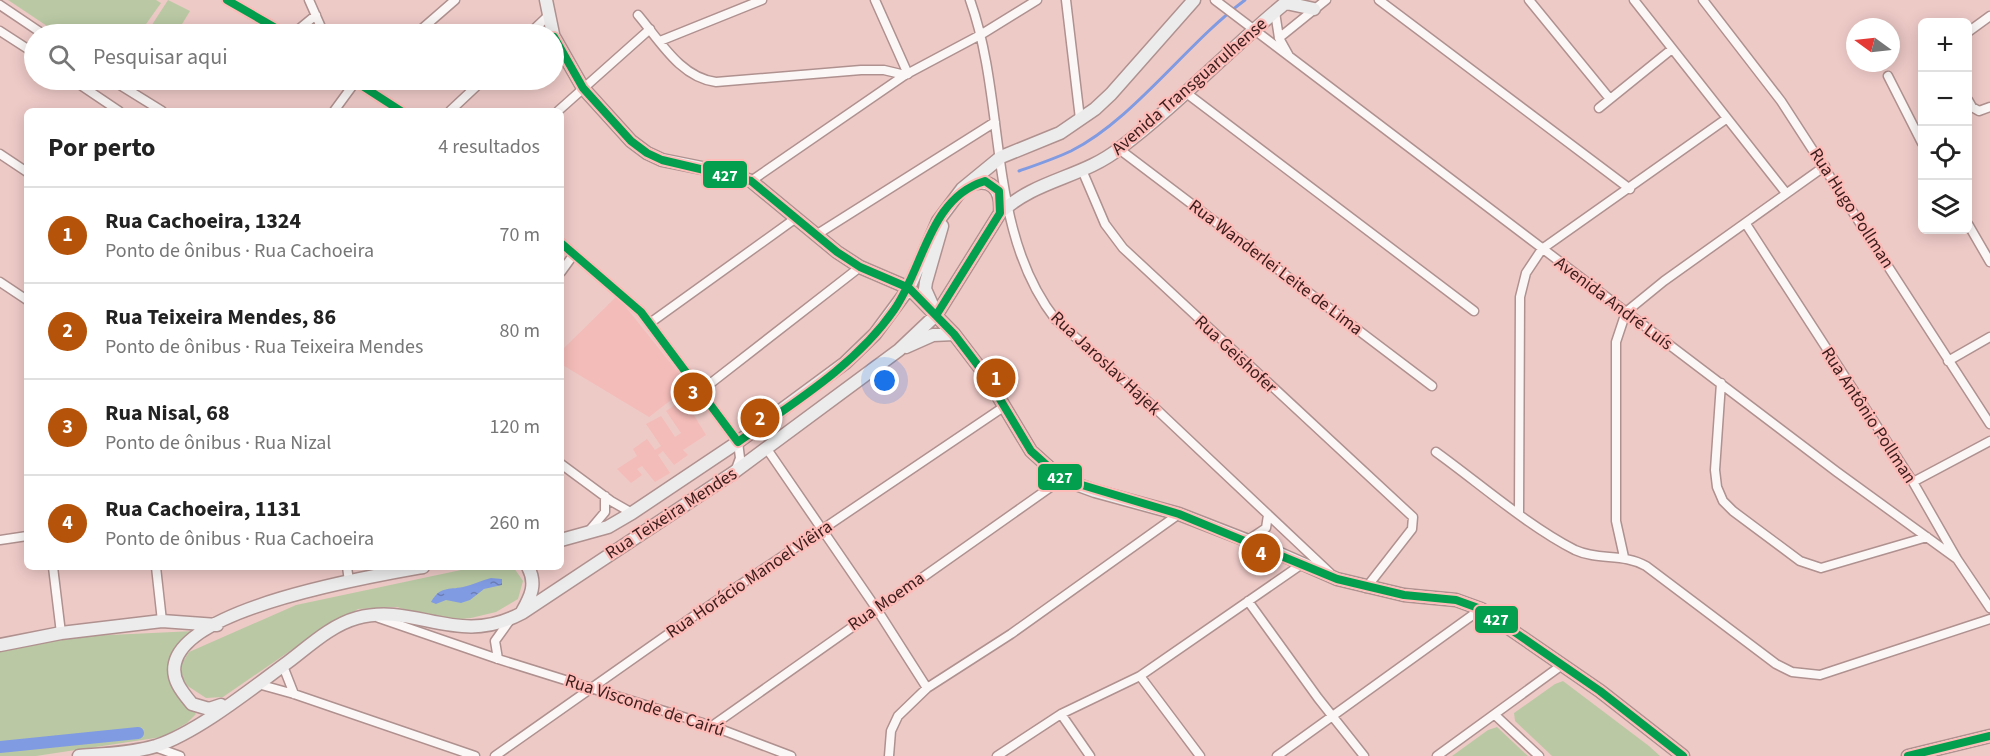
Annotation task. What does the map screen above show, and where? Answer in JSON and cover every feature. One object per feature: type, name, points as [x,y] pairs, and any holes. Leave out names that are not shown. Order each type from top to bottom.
[{"type":"main road","points":[[546,0],[551,24]]},
{"type":"main road","points":[[909,288],[929,238],[948,205],[962,189],[1001,157],[1060,133],[1111,94],[1194,0]]},
{"type":"main road","points":[[1288,1],[1314,9]]},
{"type":"main road","name":"Avenida Transguarulhense","points":[[937,314],[1004,209],[1035,187],[1082,170],[1119,149],[1253,29],[1288,1]]},
{"type":"main road","points":[[564,55],[583,88],[631,141],[647,153],[662,160],[751,180],[816,235],[860,267],[909,288],[937,314],[954,334],[1005,406],[1031,451],[1062,479],[1095,492],[1179,514],[1248,540],[1337,579],[1366,588],[1456,600],[1480,609],[1562,664],[1683,756]]},
{"type":"main road","points":[[962,189],[985,181],[1000,188],[1004,209]]},
{"type":"main road","points":[[937,314],[927,296],[926,282],[948,205]]},
{"type":"main road","name":"Rua Teixeira Mendes","points":[[564,539],[583,536],[608,527],[738,442],[845,363],[875,334],[909,288]]},
{"type":"main road","name":"Rua Teixeira Mendes","points":[[372,615],[410,617],[452,627],[474,628],[517,615],[767,449],[899,350],[937,314]]},
{"type":"main road","points":[[899,350],[933,335],[954,334]]},
{"type":"main road","points":[[234,700],[209,709],[192,704],[174,678],[175,664],[180,651],[216,625],[288,596],[407,570]]},
{"type":"main road","points":[[517,615],[532,594],[533,584],[529,570]]},
{"type":"main road","points":[[79,756],[154,746],[188,730],[341,625],[372,615]]},
{"type":"main road","points":[[0,645],[61,633],[162,621],[216,625]]},
{"type":"main road","points":[[1908,756],[1990,736]]},
{"type":"street","points":[[227,0],[269,24]]},
{"type":"street","points":[[309,0],[320,24]]},
{"type":"street","points":[[427,24],[455,0]]},
{"type":"street","points":[[660,41],[762,0]]},
{"type":"street","points":[[875,0],[907,74]]},
{"type":"street","points":[[970,0],[982,34],[1001,157],[1000,188]]},
{"type":"street","points":[[751,180],[907,74],[982,34],[1037,0]]},
{"type":"street","points":[[1065,0],[1080,119]]},
{"type":"street","name":"Avenida André Luís","points":[[1215,0],[1542,249],[1927,537],[1945,544]]},
{"type":"street","points":[[1279,38],[1326,0]]},
{"type":"street","points":[[1379,0],[1630,189]]},
{"type":"street","points":[[1529,0],[1610,99]]},
{"type":"street","points":[[1634,0],[1786,193]]},
{"type":"street","name":"Rua Hugo Pollman","points":[[1703,0],[1781,100],[1990,424]]},
{"type":"street","points":[[0,6],[28,24]]},
{"type":"street","name":"Avenida André Luís","points":[[1275,12],[1279,38],[1291,59]]},
{"type":"street","points":[[305,24],[316,15]]},
{"type":"street","points":[[540,24],[549,15]]},
{"type":"street","points":[[638,15],[692,75],[716,82],[861,70],[884,70],[907,74]]},
{"type":"street","points":[[1972,29],[1990,16]]},
{"type":"street","points":[[561,108],[650,29]]},
{"type":"street","points":[[0,31],[24,47]]},
{"type":"street","points":[[1599,108],[1672,49]]},
{"type":"street","points":[[1888,76],[1918,133]]},
{"type":"street","points":[[88,90],[115,108]]},
{"type":"street","points":[[128,90],[157,108]]},
{"type":"street","points":[[336,108],[352,90]]},
{"type":"street","points":[[372,90],[397,108]]},
{"type":"street","points":[[453,108],[472,90]]},
{"type":"street","points":[[1185,92],[1474,311]]},
{"type":"street","points":[[1972,105],[1975,109],[1988,109]]},
{"type":"street","points":[[1519,513],[1520,297],[1526,273],[1542,249],[1726,119]]},
{"type":"street","points":[[816,235],[994,122]]},
{"type":"street","name":"Rua Wanderlei Leite de Lima","points":[[1119,149],[1432,386]]},
{"type":"street","points":[[0,154],[24,170]]},
{"type":"street","points":[[1623,557],[1616,521],[1616,342],[1626,312],[1664,281],[1825,166]]},
{"type":"street","name":"Rua Geishofer","points":[[1082,170],[1106,224],[1123,248],[1410,513],[1414,521],[1412,530],[1366,588]]},
{"type":"street","name":"Rua Jaroslav Hajek","points":[[1004,209],[1031,282],[1056,320],[1337,579]]},
{"type":"street","points":[[650,323],[796,218]]},
{"type":"street","name":"Rua Antônio Pollman","points":[[1746,224],[1913,482],[1945,544],[1990,608]]},
{"type":"street","points":[[1972,231],[1990,262]]},
{"type":"street","points":[[564,246],[627,297],[702,390],[738,442],[740,458],[733,473]]},
{"type":"street","points":[[564,268],[574,254]]},
{"type":"street","points":[[702,390],[860,267]]},
{"type":"street","points":[[0,282],[24,298]]},
{"type":"street","points":[[1948,361],[1990,337]]},
{"type":"street","points":[[1721,383],[1715,470],[1717,487],[1723,501],[1800,561],[1821,568],[1927,537]]},
{"type":"street","name":"Rua Horácio Manoel Viêira","points":[[495,756],[1005,406]]},
{"type":"street","points":[[1913,482],[1990,441]]},
{"type":"street","points":[[767,449],[876,608],[927,688]]},
{"type":"street","points":[[1436,452],[1519,513],[1575,549],[1602,558],[1623,557],[1646,566],[1776,664],[1792,672],[1807,676],[1820,675],[1990,619]]},
{"type":"street","points":[[564,466],[632,513]]},
{"type":"street","name":"Rua Moema","points":[[712,726],[876,608],[1062,479]]},
{"type":"street","points":[[583,536],[605,512],[605,496]]},
{"type":"street","points":[[889,756],[891,731],[898,716],[927,688],[1011,634],[1179,514]]},
{"type":"street","points":[[1248,540],[1266,528],[1268,515]]},
{"type":"street","points":[[0,540],[24,536]]},
{"type":"street","points":[[998,756],[1061,714],[1140,676],[1302,564]]},
{"type":"street","points":[[53,570],[61,633]]},
{"type":"street","points":[[156,570],[162,621]]},
{"type":"street","points":[[347,570],[349,581]]},
{"type":"street","points":[[1248,601],[1364,756]]},
{"type":"street","points":[[1277,756],[1480,609]]},
{"type":"street","name":"Rua Visconde de Cairú","points":[[372,615],[498,659],[712,726],[791,756]]},
{"type":"street","points":[[498,659],[495,641],[517,615]]},
{"type":"street","points":[[1437,756],[1562,664]]},
{"type":"street","points":[[283,666],[294,693]]},
{"type":"street","points":[[1140,676],[1200,756]]},
{"type":"street","points":[[258,684],[294,693],[475,756]]},
{"type":"street","points":[[1061,714],[1090,756]]},
{"type":"street","points":[[1495,715],[1539,756]]},
{"type":"street","points":[[154,746],[180,756]]},
{"type":"shaded area","points":[[617,296],[689,386],[649,417],[564,366],[564,348]]},
{"type":"shaded area","points":[[684,399],[706,435],[683,450],[688,455],[674,465],[663,451],[658,455],[670,473],[655,482],[642,466],[637,469],[642,475],[631,483],[617,469],[637,456],[633,449],[647,439],[655,450],[661,446],[646,424],[661,416],[675,437],[681,433],[666,411]]},
{"type":"green space","points":[[8,0],[156,0],[161,3],[146,24],[44,24]]},
{"type":"green space","points":[[168,0],[190,11],[182,24],[152,24]]},
{"type":"green space","points":[[461,570],[515,570],[523,581],[518,599],[496,612],[471,618],[442,621],[397,607],[358,609],[303,642],[223,697],[206,698],[183,683],[181,665],[189,652],[296,605]]},
{"type":"green space","points":[[194,631],[178,649],[178,693],[196,714],[187,723],[162,737],[36,756],[0,756],[0,651],[67,637]]},
{"type":"green space","points":[[1563,681],[1660,756],[1552,756],[1515,721],[1514,713],[1555,684]]},
{"type":"green space","points":[[1497,727],[1528,756],[1452,756],[1488,730]]},
{"type":"water","points":[[491,578],[502,579],[502,585],[484,589],[470,600],[461,603],[446,600],[436,604],[431,602],[441,591]]},
{"type":"waterway","points":[[1019,171],[1065,154],[1094,137],[1138,101],[1202,37],[1245,0]]},
{"type":"waterway","points":[[0,747],[138,733]]},
{"type":"transit line","name":"427","points":[[227,0],[269,24]]},
{"type":"transit line","name":"427","points":[[564,55],[583,88],[631,141],[647,153],[662,160],[751,181],[837,252],[860,267],[909,288],[954,334],[986,376],[1031,451],[1062,479],[1179,514],[1337,579],[1404,595],[1456,600],[1481,609],[1600,691],[1683,756]]},
{"type":"transit line","name":"427","points":[[368,90],[396,108]]},
{"type":"transit line","name":"427","points":[[564,246],[641,312],[738,442],[801,398],[861,349],[894,310],[930,236],[951,202],[966,190],[985,181],[999,191],[1000,213],[937,314]]},
{"type":"transit line","name":"427","points":[[1908,756],[1990,736]]},
{"type":"place","name":"Rua Cachoeira, 1324","points":[[996,378]]},
{"type":"place","name":"Rua Nisal, 68","points":[[693,392]]},
{"type":"place","name":"Rua Teixeira Mendes, 86","points":[[760,418]]},
{"type":"place","name":"Rua Cachoeira, 1131","points":[[1261,553]]}]
